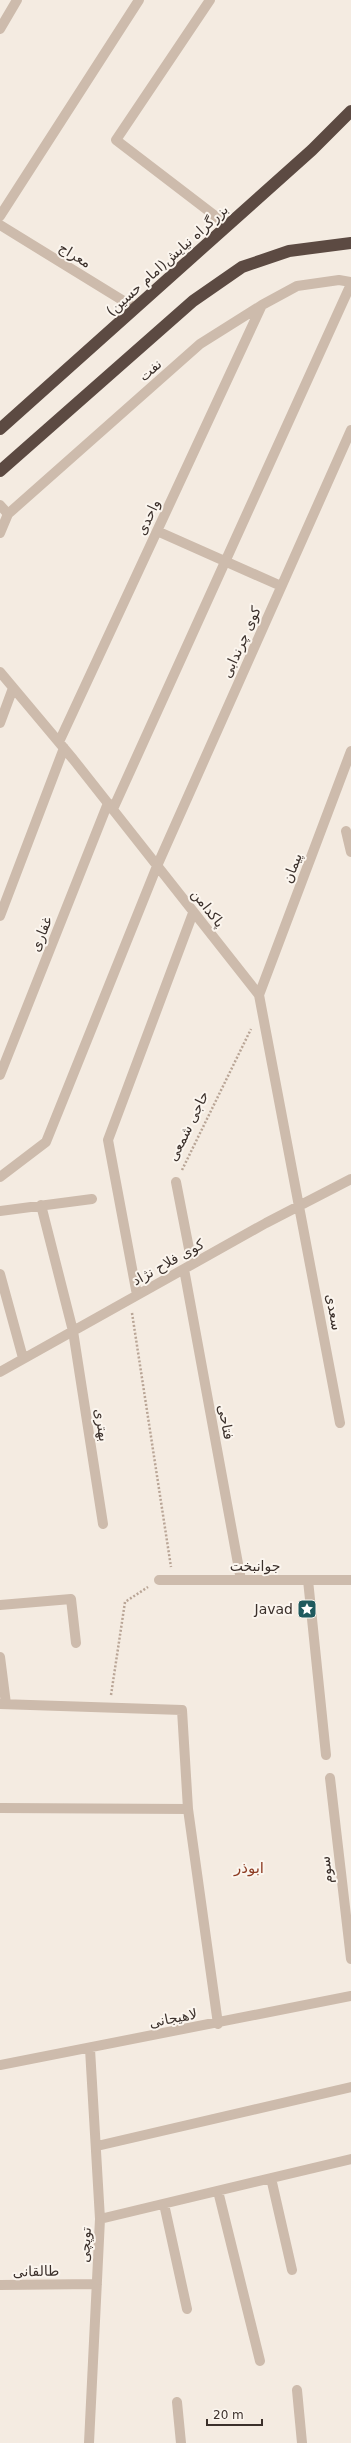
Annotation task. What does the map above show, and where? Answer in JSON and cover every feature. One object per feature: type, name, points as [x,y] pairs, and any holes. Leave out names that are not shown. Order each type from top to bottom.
[{"type":"highway","name":"بزرگراه نیایش(امام حسین)","points":[[0,429],[312,150],[351,111]]},
{"type":"highway","points":[[0,471],[193,301],[242,267],[289,251],[351,243]]},
{"type":"street","points":[[0,29],[17,0]]},
{"type":"street","points":[[0,216],[139,0]]},
{"type":"street","points":[[210,0],[116,140],[227,225]]},
{"type":"street","name":"معراج","points":[[0,225],[135,308]]},
{"type":"street","name":"نفت","points":[[0,533],[8,514],[200,344],[262,305],[297,286],[339,280],[351,283]]},
{"type":"street","name":"غفاری","points":[[0,1075],[110,806],[224,562],[351,283]]},
{"type":"street","name":"واحدی","points":[[0,916],[62,745],[157,530],[262,305]]},
{"type":"street","name":"کوی چرندابی","points":[[0,1177],[46,1142],[157,866],[351,430]]},
{"type":"street","points":[[0,505],[8,514]]},
{"type":"street","points":[[157,530],[224,562],[282,586]]},
{"type":"street","name":"پاکدامن","points":[[0,672],[62,745],[259,996],[300,1206]]},
{"type":"street","points":[[0,723],[13,688]]},
{"type":"street","name":"پیمان","points":[[259,996],[351,751]]},
{"type":"street","points":[[346,831],[351,852]]},
{"type":"street","points":[[133,1297],[108,1140],[194,913]]},
{"type":"street","name":"کوی فلاح نژاد","points":[[0,1372],[188,1266],[351,1179]]},
{"type":"street","name":"حاجی شمعی","points":[[176,1182],[188,1266]]},
{"type":"street","points":[[0,1211],[92,1199]]},
{"type":"street","name":"بهتری","points":[[41,1205],[73,1331],[103,1524]]},
{"type":"street","name":"سعدی","points":[[300,1206],[340,1423]]},
{"type":"street","name":"فتاحی","points":[[188,1266],[242,1580]]},
{"type":"street","points":[[0,1274],[23,1358]]},
{"type":"street","name":"جوانبخت","points":[[160,1580],[351,1580]]},
{"type":"street","points":[[308,1580],[326,1755]]},
{"type":"street","points":[[0,1605],[71,1599],[76,1643]]},
{"type":"street","points":[[0,1657],[3,1704],[182,1710],[188,1809],[218,2024]]},
{"type":"street","name":"سوم","points":[[330,1778],[351,1959]]},
{"type":"street","points":[[0,1808],[188,1809]]},
{"type":"street","name":"لاهیجانی","points":[[0,2066],[218,2024],[351,1996]]},
{"type":"street","name":"توپچی","points":[[87,2442],[100,2219],[98,2146],[90,2049]]},
{"type":"street","points":[[98,2146],[351,2087]]},
{"type":"street","points":[[100,2219],[351,2159]]},
{"type":"street","points":[[272,2178],[292,2270]]},
{"type":"street","points":[[218,2191],[260,2361]]},
{"type":"street","points":[[164,2204],[187,2309]]},
{"type":"street","name":"طالقانی","points":[[0,2285],[97,2284]]},
{"type":"street","points":[[296,2390],[302,2443]]},
{"type":"street","points":[[177,2402],[181,2443]]},
{"type":"path","name":"حاجی شمعی","points":[[176,1182],[261,1007]]},
{"type":"path","points":[[109,1707],[125,1602],[172,1571],[133,1297]]},
{"type":"place","name":"Javad","points":[[307,1609]]},
{"type":"district","name":"ابوذر","points":[[249,1868]]}]
